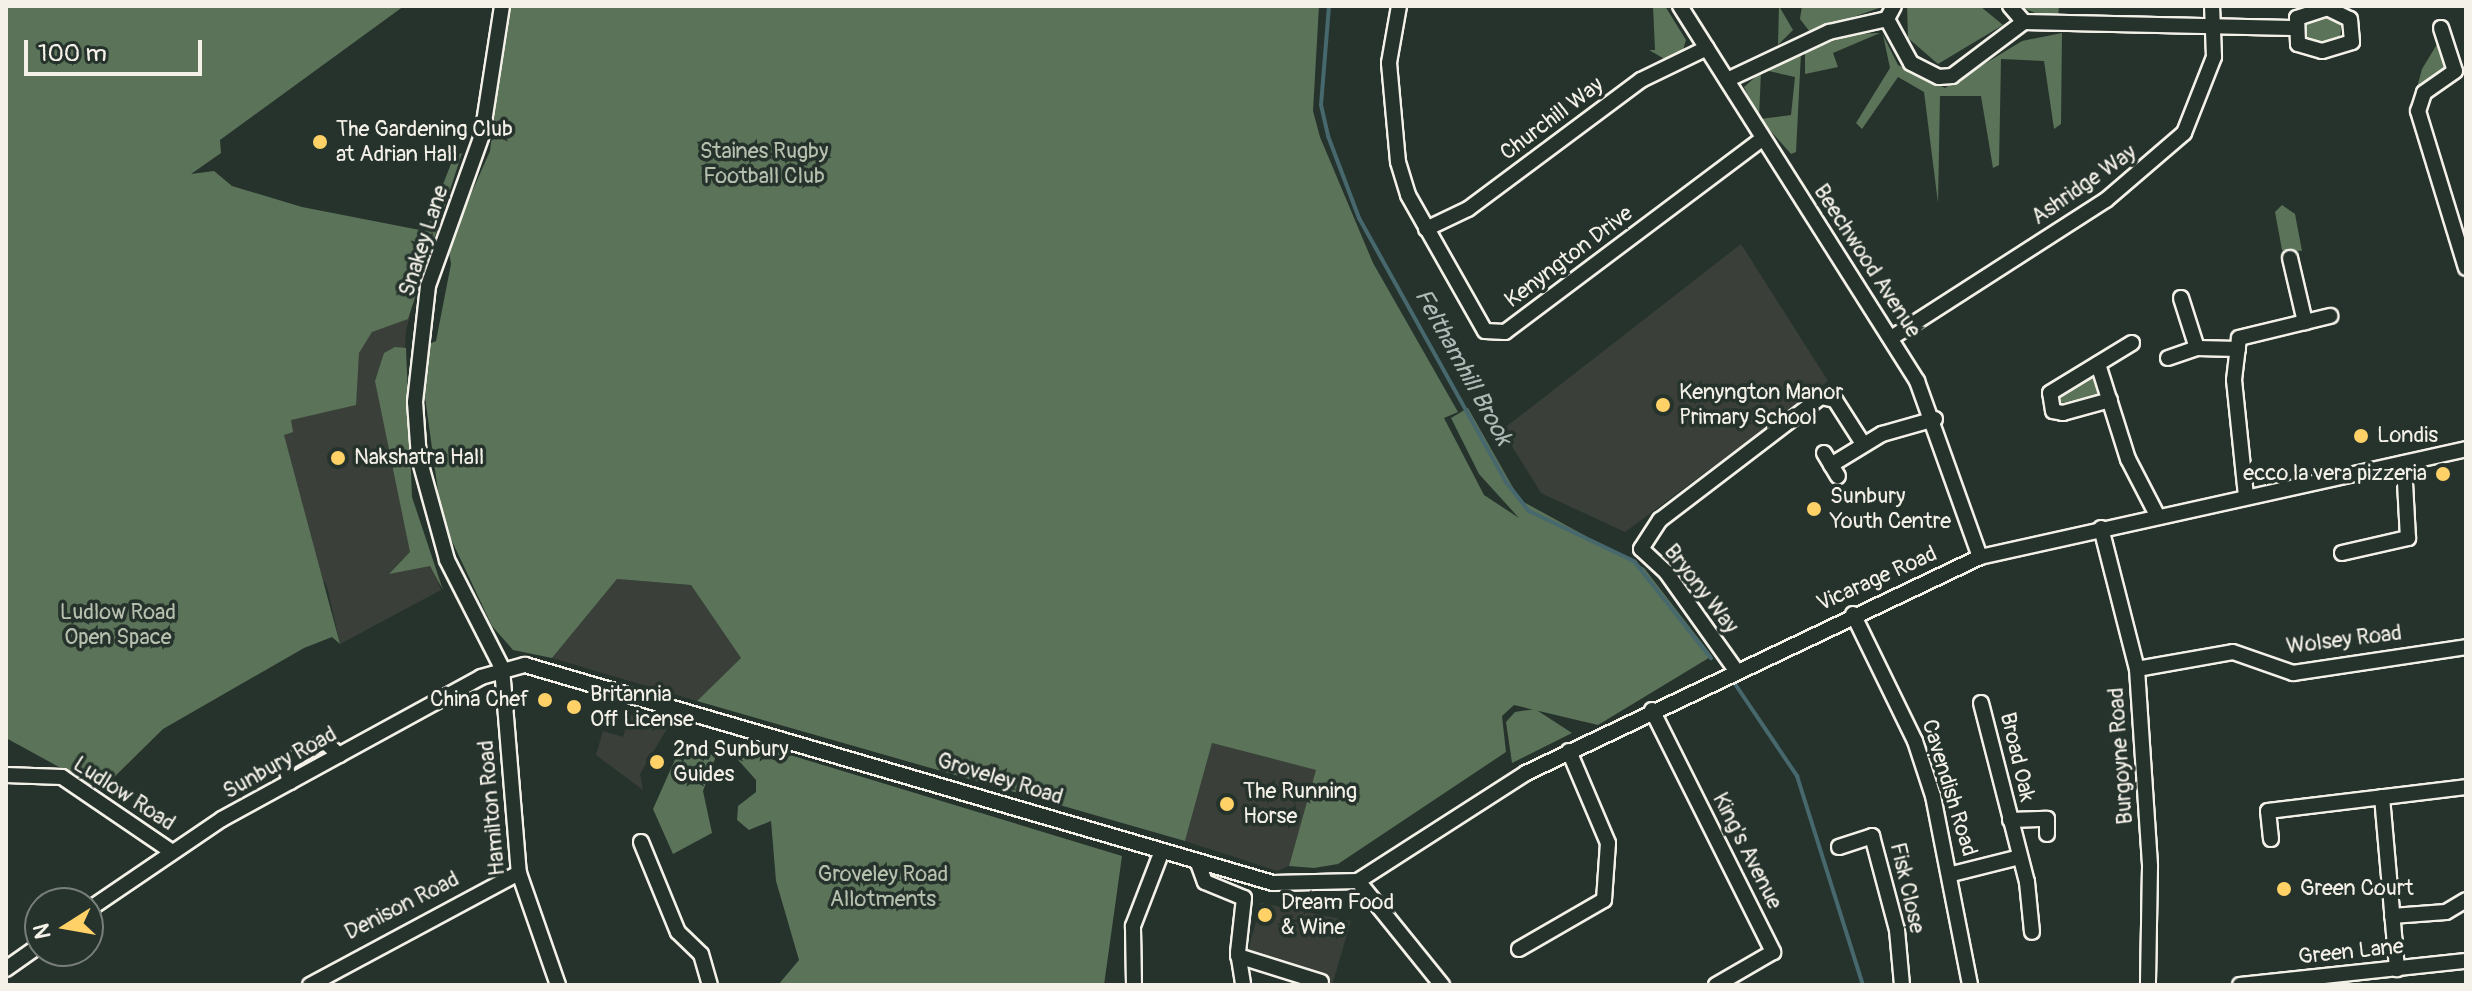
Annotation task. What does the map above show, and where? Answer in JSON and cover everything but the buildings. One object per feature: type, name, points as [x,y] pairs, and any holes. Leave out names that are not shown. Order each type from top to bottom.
[{"type":"street","name":"Snakey Lane","points":[[502,6],[482,135],[428,286],[415,402],[419,458],[447,560],[502,668]]},
{"type":"street","name":"Kenyngton Drive","points":[[1399,6],[1390,116],[1408,195],[1479,326],[1505,332],[1762,139]]},
{"type":"street","name":"Beechwood Avenue","points":[[1680,6],[1891,338],[1935,419],[1980,557]]},
{"type":"street","points":[[2010,6],[2024,22]]},
{"type":"street","name":"Ashridge Way","points":[[1891,338],[2151,167],[2184,133],[2203,97],[2215,28],[2212,6]]},
{"type":"street","points":[[1727,80],[1817,36],[1890,13],[1911,63],[1939,77],[1952,76],[2024,22],[2292,28]]},
{"type":"street","points":[[2441,28],[2455,71],[2424,93],[2418,111],[2466,268]]},
{"type":"street","name":"Churchill Way","points":[[1426,229],[1468,209],[1641,80],[1707,48]]},
{"type":"street","points":[[2290,258],[2305,322]]},
{"type":"street","points":[[2181,298],[2197,348]]},
{"type":"street","points":[[2246,496],[2237,452],[2238,349],[2244,331],[2330,316]]},
{"type":"street","points":[[2110,400],[2053,411],[2050,393],[2132,343]]},
{"type":"street","points":[[2168,358],[2197,348],[2238,349]]},
{"type":"street","points":[[2098,364],[2157,515]]},
{"type":"street","name":"Bryony Way","points":[[1735,669],[1666,572],[1641,549],[1660,520],[1821,397],[1835,400],[1863,444]]},
{"type":"street","points":[[1831,465],[1863,444],[1935,419]]},
{"type":"street","name":"Vicarage Road","points":[[1358,881],[1569,751],[1735,669],[1980,557],[2157,515],[2466,449]]},
{"type":"street","points":[[2342,553],[2408,538],[2404,463]]},
{"type":"street","name":"Burgoyne Road","points":[[2101,528],[2137,669],[2150,867],[2148,985]]},
{"type":"street","name":"Cavendish Road","points":[[1853,614],[1915,741],[1952,874],[1970,985]]},
{"type":"street","name":"Wolsey Road","points":[[2137,669],[2233,652],[2293,673],[2466,647]]},
{"type":"street","name":"Sunbury Road","points":[[104,899],[171,851],[290,782],[285,764],[324,741],[339,755],[502,668]]},
{"type":"street","name":"Groveley Road","points":[[502,668],[538,668],[664,700],[1198,863],[1273,883],[1358,881]]},
{"type":"street","name":"Hamilton Road","points":[[502,668],[519,873],[558,985]]},
{"type":"street","name":"Broad Oak","points":[[1981,703],[2020,857],[2032,932]]},
{"type":"street","name":"King's Avenue","points":[[1652,710],[1773,952],[1716,985]]},
{"type":"street","points":[[1519,949],[1604,900],[1608,843],[1569,751]]},
{"type":"street","name":"Ludlow Road","points":[[6,775],[62,777],[171,851]]},
{"type":"street","points":[[2271,839],[2268,811],[2466,787]]},
{"type":"street","points":[[2382,797],[2397,969]]},
{"type":"street","name":"Broad Oak","points":[[2010,820],[2047,819],[2047,834]]},
{"type":"street","name":"Fisk Close","points":[[1839,847],[1872,836],[1897,930],[1902,985]]},
{"type":"street","points":[[641,842],[656,860],[710,985]]},
{"type":"street","points":[[1134,985],[1133,926],[1162,851]]},
{"type":"street","points":[[1952,874],[2020,857]]},
{"type":"street","points":[[1198,863],[1205,882],[1244,898],[1238,956],[1243,985]]},
{"type":"street","name":"Denison Road","points":[[318,982],[519,873]]},
{"type":"street","points":[[1358,881],[1442,985]]},
{"type":"street","points":[[2392,916],[2446,912],[2466,900]]},
{"type":"street","points":[[6,969],[24,956]]},
{"type":"street","points":[[1238,956],[1321,982]]},
{"type":"street","name":"Green Lane","points":[[2240,985],[2466,961]]},
{"type":"shaded area","points":[[170,181],[428,240],[406,331],[401,417],[409,497],[441,590],[340,644],[327,586],[289,530]]},
{"type":"shaded area","name":"Kenyngton Manor Primary School","points":[[1741,244],[1828,381],[1625,532],[1541,493],[1502,430]]},
{"type":"shaded area","points":[[617,579],[691,585],[741,658],[697,701],[552,658]]},
{"type":"shaded area","points":[[630,715],[668,727],[640,774],[643,790],[596,755],[603,731],[623,737]]},
{"type":"shaded area","points":[[1212,743],[1317,770],[1289,866],[1277,871],[1185,841]]},
{"type":"shaded area","points":[[1261,903],[1351,921],[1332,985],[1246,958]]},
{"type":"green space","name":"Ludlow Road Open Space","points":[[6,6],[404,6],[220,140],[221,153],[191,174],[214,171],[232,186],[302,207],[425,231],[454,156],[462,153],[408,319],[372,332],[359,353],[356,405],[291,420],[293,432],[284,435],[340,644],[332,637],[304,648],[163,729],[101,790],[6,738]]},
{"type":"green space","name":"Staines Rugby Football Club","points":[[508,6],[1319,6],[1313,111],[1320,137],[1373,263],[1458,412],[1444,418],[1484,495],[1519,518],[1479,474],[1451,418],[1468,408],[1520,500],[1644,568],[1712,656],[1598,725],[1514,705],[1502,716],[1506,752],[1338,864],[1314,868],[1289,866],[1316,770],[1212,743],[1185,841],[697,701],[741,658],[691,585],[617,579],[552,658],[513,650],[492,626],[442,520],[424,390],[427,345],[436,341],[451,264],[448,246],[490,151]]},
{"type":"green space","points":[[1653,6],[1665,6],[1686,40],[1682,53],[1668,61],[1649,50],[1655,50]]},
{"type":"green space","points":[[1779,6],[1793,30],[1778,45]]},
{"type":"green space","points":[[1802,6],[1885,6],[1810,32],[1800,19]]},
{"type":"green space","points":[[1907,6],[1980,6],[2003,25],[1938,64],[1908,38]]},
{"type":"green space","points":[[2018,6],[2059,6],[2058,18],[2035,13]]},
{"type":"green space","points":[[2323,12],[2336,17],[2341,30],[2336,43],[2323,48],[2310,43],[2305,30],[2310,17]]},
{"type":"green space","points":[[1880,33],[1833,53],[1838,67],[1805,74],[1805,52],[1852,34]]},
{"type":"green space","points":[[2062,33],[2061,124],[2054,129],[2044,61],[2001,59],[1999,165],[1993,168],[1981,96],[1940,96],[1938,203],[1924,92],[1898,77],[1862,129],[1856,123],[1890,68],[1883,35],[1898,65],[1945,88],[2022,41]]},
{"type":"green space","points":[[2439,41],[2449,72],[2416,91],[2422,69]]},
{"type":"green space","points":[[1801,53],[1796,152],[1791,154],[1760,119],[1791,115],[1795,77],[1764,70]]},
{"type":"green space","points":[[1761,72],[1759,117],[1744,87]]},
{"type":"green space","points":[[2282,205],[2295,214],[2302,251],[2282,250],[2275,212]]},
{"type":"green space","points":[[395,347],[406,348],[412,497],[443,590],[430,566],[389,574],[410,552],[375,381],[384,353]]},
{"type":"green space","points":[[2089,374],[2097,377],[2100,394],[2057,404],[2056,397]]},
{"type":"green space","points":[[1535,709],[1572,733],[1512,763],[1506,722],[1515,712]]},
{"type":"green space","name":"Groveley Road Allotments","points":[[744,741],[1122,856],[1104,985],[778,985],[799,960],[776,881],[771,821],[749,830],[737,820],[738,806],[756,792],[756,780],[732,753]]},
{"type":"green space","points":[[681,746],[716,756],[703,791],[712,833],[673,854],[653,809]]},
{"type":"waterway","name":"Felthamhill Brook","points":[[1329,6],[1321,105],[1328,136],[1359,218],[1506,482],[1529,511],[1634,561],[1711,658]]},
{"type":"waterway","name":"Felthamhill Brook","points":[[1733,681],[1797,776],[1863,985]]},
{"type":"place","name":"The Gardening Club at Adrian Hall","points":[[320,142]]},
{"type":"place","name":"Kenyngton Manor Primary School","points":[[1663,405]]},
{"type":"place","name":"Londis","points":[[2361,436]]},
{"type":"place","name":"Nakshatra Hall","points":[[338,458]]},
{"type":"place","name":"ecco la vera pizzeria","points":[[2443,474]]},
{"type":"place","name":"Sunbury Youth Centre","points":[[1814,509]]},
{"type":"place","name":"China Chef","points":[[545,700]]},
{"type":"place","name":"Britannia Off License","points":[[574,707]]},
{"type":"place","name":"2nd Sunbury Guides","points":[[657,762]]},
{"type":"place","name":"The Running Horse","points":[[1227,804]]},
{"type":"place","name":"Green Court","points":[[2284,889]]},
{"type":"place","name":"Dream Food & Wine","points":[[1265,915]]}]
